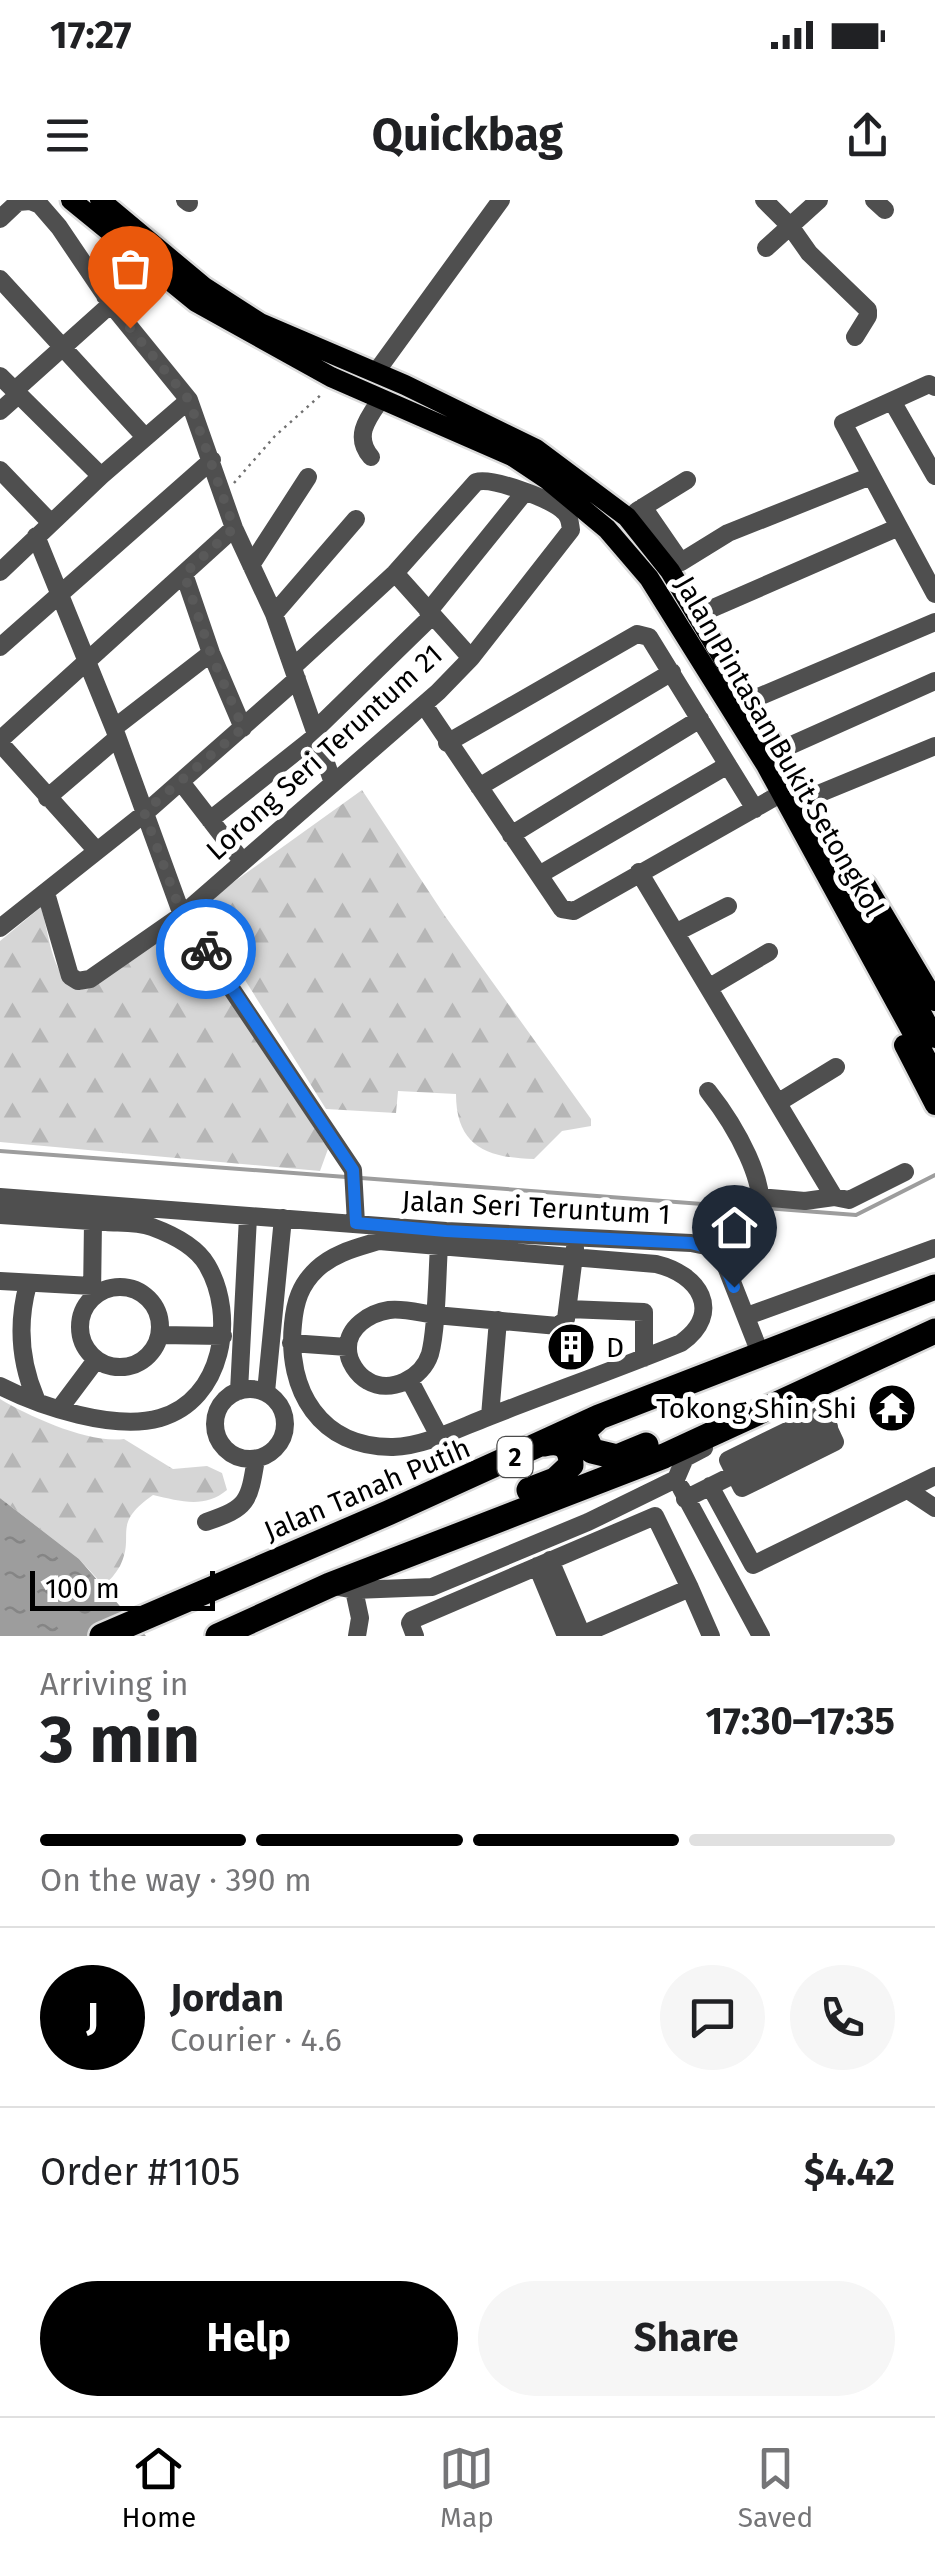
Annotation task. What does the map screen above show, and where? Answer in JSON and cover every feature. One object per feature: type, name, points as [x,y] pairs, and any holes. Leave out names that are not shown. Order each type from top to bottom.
[{"type":"highway","name":"Jalan Tanah Putih","points":[[102,1636],[599,1417],[892,1305],[935,1284]]},
{"type":"highway","points":[[599,1417],[587,1428],[586,1441],[592,1451],[617,1457],[935,1320]]},
{"type":"highway","name":"2","points":[[218,1636],[342,1587],[444,1540],[664,1456],[935,1332]]},
{"type":"highway","points":[[881,1357],[935,1344]]},
{"type":"highway","name":"2","points":[[444,1540],[477,1510],[565,1474],[572,1465],[572,1454],[555,1441],[544,1444]]},
{"type":"main road","name":"Jalan Pintasan Bukit Setongkol","points":[[71,200],[196,302],[338,380],[512,456],[607,529],[658,591],[810,808],[926,1022]]},
{"type":"main road","name":"Jalan Pintasan Bukit Setongkol","points":[[100,200],[204,287],[260,323],[405,385],[536,449],[635,512],[749,702],[772,758],[926,1022]]},
{"type":"main road","points":[[402,408],[399,395],[405,385]]},
{"type":"main road","name":"Jalan Pintasan Bukit Setongkol","points":[[772,758],[774,798],[935,1105]]},
{"type":"main road","points":[[926,1022],[935,1074]]},
{"type":"street","points":[[376,372],[501,200]]},
{"type":"street","points":[[764,200],[790,226],[844,297],[868,310],[855,336]]},
{"type":"street","points":[[766,248],[819,200]]},
{"type":"street","points":[[4,214],[18,202],[30,201],[40,206],[59,227],[108,300],[189,400],[234,528],[274,614],[333,783]]},
{"type":"street","points":[[0,410],[108,300],[136,253]]},
{"type":"street","points":[[0,279],[145,437]]},
{"type":"street","points":[[0,376],[101,476]]},
{"type":"street","points":[[935,387],[929,384],[843,423],[935,594]]},
{"type":"street","points":[[371,457],[362,435],[381,399]]},
{"type":"street","points":[[0,572],[101,476],[189,400]]},
{"type":"street","points":[[892,401],[935,476]]},
{"type":"street","points":[[0,647],[212,460]]},
{"type":"street","points":[[2,476],[51,522]]},
{"type":"street","points":[[687,480],[635,512],[681,562],[728,532],[871,476]]},
{"type":"street","points":[[251,564],[308,477]]},
{"type":"street","points":[[3,921],[46,893],[243,728],[396,573],[469,486],[484,480],[524,493],[430,614],[316,732],[210,820]]},
{"type":"street","name":"Lorong Seri Teruntum 21","points":[[46,893],[70,976],[78,981],[90,979],[182,915],[424,705],[471,658],[571,530],[569,518],[560,508],[524,493]]},
{"type":"street","points":[[274,614],[356,519]]},
{"type":"street","points":[[97,851],[0,742],[234,528]]},
{"type":"street","points":[[697,615],[899,528]]},
{"type":"street","points":[[36,536],[182,915],[354,1176],[356,1223]]},
{"type":"street","points":[[396,573],[471,658]]},
{"type":"street","points":[[184,574],[211,654],[243,728]]},
{"type":"street","points":[[749,702],[935,622]]},
{"type":"street","points":[[448,743],[637,634],[649,637],[755,809]]},
{"type":"street","points":[[47,798],[115,733],[211,654]]},
{"type":"street","points":[[478,788],[672,672]]},
{"type":"street","points":[[772,758],[935,681]]},
{"type":"street","points":[[424,705],[562,908],[574,911],[774,798]]},
{"type":"street","points":[[511,834],[700,719]]},
{"type":"street","points":[[810,808],[935,746]]},
{"type":"street","points":[[539,875],[728,765]]},
{"type":"street","points":[[180,782],[242,861]]},
{"type":"street","points":[[639,872],[834,1197]]},
{"type":"street","points":[[677,932],[728,906]]},
{"type":"street","points":[[710,987],[769,952]]},
{"type":"street","points":[[779,1102],[836,1067]]},
{"type":"street","points":[[708,1092],[737,1133],[760,1201],[757,1225],[723,1259],[760,1353]]},
{"type":"street","points":[[760,1201],[834,1197],[849,1200],[906,1172]]},
{"type":"street","name":"Jalan Seri Teruntum 1","points":[[0,1196],[248,1217],[691,1243],[711,1247],[723,1259]]},
{"type":"street","points":[[0,1215],[148,1226],[188,1244],[207,1264],[220,1303],[224,1336],[215,1367],[195,1398],[164,1417],[129,1424],[80,1416],[0,1386]]},
{"type":"street","points":[[239,1391],[248,1217]]},
{"type":"street","points":[[266,1392],[283,1218]]},
{"type":"street","points":[[0,1281],[92,1292],[115,1286],[140,1291],[158,1310],[160,1335],[156,1348],[135,1365],[122,1368],[96,1360],[82,1341],[80,1330],[92,1292],[93,1221]]},
{"type":"street","points":[[439,1246],[433,1315],[430,1356],[416,1375],[401,1384],[379,1386],[365,1380],[356,1371],[347,1346],[367,1316],[392,1309],[433,1315],[558,1326],[566,1320],[576,1238]]},
{"type":"street","points":[[379,1241],[574,1257],[674,1268],[696,1286],[703,1298],[702,1320],[681,1343],[439,1436],[396,1447],[367,1444],[332,1430],[307,1407],[292,1369],[296,1297],[315,1271],[336,1254],[379,1241]]},
{"type":"street","points":[[746,1316],[935,1248]]},
{"type":"street","points":[[28,1284],[23,1302],[22,1348],[27,1378],[36,1399]]},
{"type":"street","points":[[703,1298],[734,1287]]},
{"type":"street","points":[[276,1295],[296,1297]]},
{"type":"street","points":[[220,1303],[243,1304]]},
{"type":"street","points":[[568,1309],[644,1312],[644,1358]]},
{"type":"street","points":[[490,1416],[498,1320]]},
{"type":"street","points":[[160,1335],[224,1336]]},
{"type":"street","points":[[291,1343],[347,1346]]},
{"type":"street","points":[[60,1408],[96,1360]]},
{"type":"street","points":[[409,1379],[439,1436]]},
{"type":"street","points":[[239,1391],[266,1392],[280,1404],[286,1420],[283,1438],[272,1452],[256,1459],[238,1458],[224,1448],[216,1433],[216,1416],[224,1400],[239,1391]]},
{"type":"street","points":[[822,1414],[830,1427],[835,1442],[742,1488],[735,1474],[728,1460],[822,1414]]},
{"type":"street","points":[[357,1636],[360,1618],[342,1587],[432,1586],[537,1543],[676,1479],[685,1458],[746,1421]]},
{"type":"street","points":[[206,1522],[246,1503],[256,1459]]},
{"type":"street","points":[[686,1499],[735,1474]]},
{"type":"street","points":[[710,1486],[754,1564],[935,1476]]},
{"type":"street","points":[[676,1479],[762,1636]]},
{"type":"street","points":[[908,1490],[935,1508]]},
{"type":"street","points":[[415,1636],[412,1620],[655,1516],[711,1636]]},
{"type":"street","points":[[537,1543],[566,1636]]},
{"type":"street","points":[[544,1563],[580,1635],[690,1588]]},
{"type":"path","points":[[224,496],[274,436],[338,380]]},
{"type":"green space","points":[[362,790],[445,916],[591,1119],[591,1126],[562,1131],[534,1159],[502,1156],[477,1146],[462,1126],[456,1094],[398,1091],[396,1113],[326,1109],[206,918],[217,894]]},
{"type":"green space","points":[[41,907],[58,967],[71,985],[81,990],[173,923],[183,927],[328,1149],[320,1171],[0,1142],[0,941]]},
{"type":"green space","points":[[0,1399],[78,1433],[124,1439],[173,1469],[207,1466],[222,1473],[227,1490],[201,1502],[153,1495],[140,1505],[128,1522],[120,1566],[104,1586],[79,1559],[0,1498]]},
{"type":"water","points":[[0,1498],[79,1559],[146,1636],[0,1636]]},
{"type":"waterway","points":[[0,1151],[346,1177]]},
{"type":"waterway","points":[[765,1208],[856,1215],[935,1175]]},
{"type":"waterway","points":[[361,1178],[755,1208]]},
{"type":"way so far","points":[[130,328],[189,400],[234,528],[184,574],[211,654],[243,728],[144,812],[182,915],[206,949]]},
{"type":"place","name":"D","points":[[571,1347]]},
{"type":"place","name":"Tokong Shin Shi","points":[[892,1408]]},
{"type":"route","points":[[206,949],[353,1170],[356,1223],[691,1243],[711,1247],[723,1259],[734,1287]]}]
